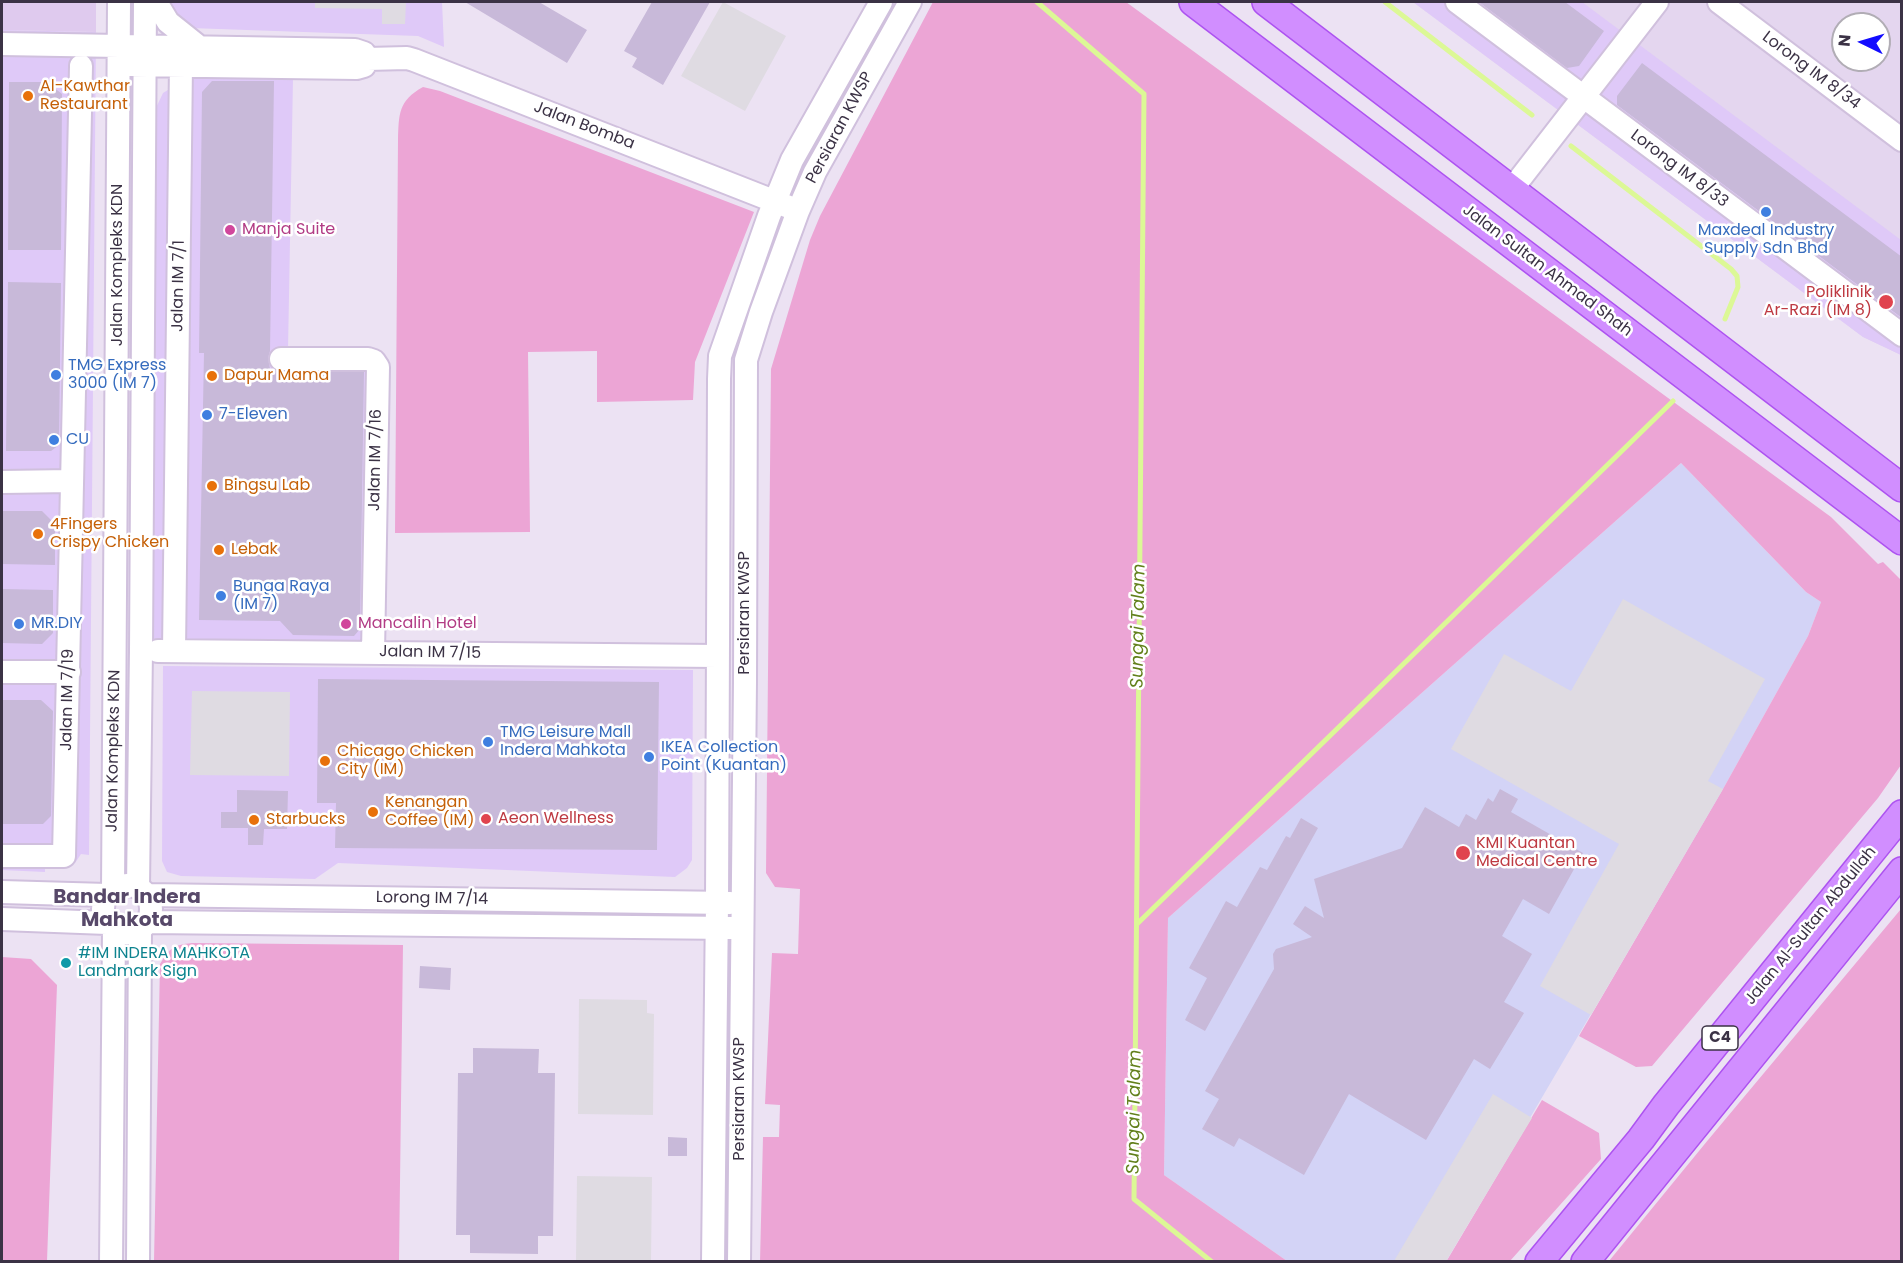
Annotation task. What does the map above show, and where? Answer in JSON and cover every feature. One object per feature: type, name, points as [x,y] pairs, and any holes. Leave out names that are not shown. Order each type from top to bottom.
[{"type":"main road","name":"Jalan Sultan Ahmad Shah","points":[[1193,2],[1899,540]]},
{"type":"main road","points":[[1266,2],[1902,488]]},
{"type":"main road","name":"Jalan Al-Sultan Abdullah","points":[[1539,1262],[1641,1139],[1902,814]]},
{"type":"main road","name":"C4","points":[[1585,1262],[1902,871]]},
{"type":"street","name":"Jalan Kompleks KDN","points":[[110,892],[119,2]]},
{"type":"street","name":"Jalan Kompleks KDN","points":[[142,891],[141,650],[145,2]]},
{"type":"street","points":[[156,2],[168,22],[198,46]]},
{"type":"street","name":"Persiaran KWSP","points":[[712,1262],[717,928],[720,356],[775,201],[795,154],[881,2]]},
{"type":"street","name":"Persiaran KWSP","points":[[739,1262],[746,682],[746,360],[798,211],[828,147],[910,2]]},
{"type":"street","name":"Lorong IM 8/33","points":[[1457,2],[1902,335]]},
{"type":"street","points":[[1512,189],[1657,2]]},
{"type":"street","name":"Lorong IM 8/34","points":[[1719,2],[1902,140]]},
{"type":"street","name":"Jalan Bomba","points":[[2,44],[119,56],[145,56],[198,46],[355,50],[362,52],[367,59]]},
{"type":"street","name":"Jalan Bomba","points":[[145,56],[182,64],[347,68],[362,67],[367,59]]},
{"type":"street","name":"Jalan Bomba","points":[[367,59],[407,58],[414,60],[798,211]]},
{"type":"street","name":"Jalan IM 7/1","points":[[174,651],[182,64]]},
{"type":"street","points":[[2,482],[71,481],[81,66]]},
{"type":"street","name":"Jalan IM 7/16","points":[[281,359],[368,358],[378,367],[374,653]]},
{"type":"street","name":"Jalan IM 7/19","points":[[2,856],[64,856],[71,481]]},
{"type":"street","name":"Jalan IM 7/15","points":[[141,650],[718,656]]},
{"type":"street","points":[[2,672],[69,672]]},
{"type":"street","points":[[718,682],[746,682]]},
{"type":"street","points":[[2,892],[110,892],[128,885],[142,891],[151,910],[144,926],[138,1262]]},
{"type":"street","name":"Lorong IM 7/14","points":[[142,891],[742,903]]},
{"type":"street","points":[[110,892],[102,908],[111,926],[111,1262]]},
{"type":"street","points":[[2,919],[111,926],[127,934],[144,926]]},
{"type":"street","name":"Lorong IM 7/14","points":[[144,926],[742,929]]},
{"type":"shaded area","points":[[2,2],[96,2],[96,32],[2,30]]},
{"type":"shaded area","points":[[162,2],[442,2],[444,47],[418,36],[190,28]]},
{"type":"shaded area","points":[[315,2],[406,2],[405,24],[382,24],[382,9],[315,8]]},
{"type":"shaded area","points":[[723,2],[786,36],[745,111],[681,76]]},
{"type":"shaded area","points":[[933,2],[1126,2],[1831,517],[1878,564],[1883,562],[1901,580],[1901,765],[1878,798],[1652,1066],[1636,1067],[1579,1036],[1723,789],[1808,636],[1821,602],[1806,592],[1681,463],[1168,918],[1164,1175],[1287,1261],[760,1262],[763,1137],[779,1137],[780,1105],[765,1104],[772,953],[798,954],[800,889],[775,887],[766,873],[771,369],[810,240],[820,216]]},
{"type":"shaded area","points":[[1413,2],[1901,2],[1901,355],[1863,337]]},
{"type":"shaded area","points":[[1413,2],[1582,2],[1901,240],[1901,355],[1863,337]]},
{"type":"shaded area","points":[[2,30],[96,32],[89,855],[81,854],[75,863],[45,863],[45,872],[2,870]]},
{"type":"shaded area","points":[[191,76],[293,78],[288,350],[388,363],[386,644],[151,643],[154,112],[163,93]]},
{"type":"shaded area","points":[[423,87],[440,91],[754,212],[695,362],[693,400],[597,402],[597,351],[528,352],[530,532],[395,533],[399,123],[404,103]]},
{"type":"shaded area","name":"KMI Kuantan Medical Centre","points":[[1681,463],[1806,592],[1821,602],[1808,636],[1723,789],[1446,1261],[1287,1261],[1164,1175],[1168,918]]},
{"type":"shaded area","points":[[1623,599],[1765,679],[1708,781],[1723,789],[1591,1015],[1540,986],[1619,844],[1451,749],[1504,654],[1571,691]]},
{"type":"shaded area","points":[[163,666],[693,670],[692,860],[687,868],[675,877],[338,863],[315,879],[181,876],[167,872],[162,861]]},
{"type":"shaded area","points":[[192,691],[290,692],[289,776],[190,775]]},
{"type":"shaded area","points":[[1901,909],[1901,1261],[1609,1261],[1708,1140]]},
{"type":"shaded area","points":[[192,943],[403,945],[399,1261],[154,1261],[160,964],[173,948]]},
{"type":"shaded area","points":[[2,957],[31,959],[57,985],[47,1261],[2,1261]]},
{"type":"shaded area","points":[[579,999],[647,1000],[647,1013],[654,1014],[653,1115],[578,1114]]},
{"type":"shaded area","points":[[1493,1094],[1532,1118],[1446,1261],[1394,1261]]},
{"type":"shaded area","points":[[1542,1100],[1599,1133],[1601,1159],[1510,1261],[1446,1262]]},
{"type":"shaded area","points":[[577,1176],[652,1177],[651,1261],[576,1261]]},
{"type":"building","points":[[465,2],[539,2],[587,30],[567,63]]},
{"type":"building","points":[[652,2],[710,2],[663,85],[632,67],[637,58],[624,51]]},
{"type":"building","points":[[1479,2],[1565,2],[1604,31],[1579,66],[1567,68]]},
{"type":"building","points":[[1642,63],[1902,257],[1902,318],[1617,105],[1617,96]]},
{"type":"building","points":[[212,81],[274,81],[270,351],[268,358],[270,369],[281,372],[364,372],[360,629],[354,636],[293,635],[280,621],[199,620],[204,353],[199,353],[202,92]]},
{"type":"building","points":[[9,82],[47,82],[62,94],[61,250],[8,250]]},
{"type":"building","points":[[8,282],[61,283],[59,445],[51,451],[6,451]]},
{"type":"building","points":[[2,511],[42,511],[55,524],[55,565],[2,564]]},
{"type":"building","points":[[2,589],[53,590],[53,633],[42,644],[2,643]]},
{"type":"building","name":"TMG Leisure Mall Indera Mahkota","points":[[318,679],[659,682],[657,850],[335,848],[336,803],[317,803]]},
{"type":"building","points":[[2,700],[41,700],[53,711],[51,816],[43,824],[2,824]]},
{"type":"building","name":"KMI Kuantan Medical Centre","points":[[1500,789],[1518,799],[1511,812],[1583,853],[1549,914],[1523,899],[1502,936],[1532,954],[1504,1002],[1524,1013],[1490,1069],[1474,1059],[1426,1140],[1349,1094],[1304,1175],[1239,1138],[1234,1147],[1202,1129],[1219,1099],[1205,1091],[1274,969],[1273,954],[1276,949],[1312,937],[1293,924],[1305,906],[1324,918],[1314,879],[1402,848],[1425,807],[1459,827],[1466,814],[1476,820],[1488,798],[1493,802]]},
{"type":"building","name":"Starbucks","points":[[237,790],[288,791],[287,829],[264,829],[263,845],[248,845],[248,828],[221,828],[221,812],[237,812]]},
{"type":"building","points":[[1301,818],[1318,828],[1205,1031],[1185,1020],[1207,978],[1189,968],[1226,901],[1237,907],[1260,867],[1267,870],[1286,836],[1290,838]]},
{"type":"building","points":[[420,966],[451,968],[450,990],[419,988]]},
{"type":"building","points":[[473,1048],[539,1049],[538,1073],[555,1073],[553,1236],[538,1236],[538,1254],[470,1253],[470,1235],[456,1235],[458,1073],[473,1073]]},
{"type":"building","points":[[668,1137],[687,1138],[687,1156],[668,1156]]},
{"type":"waterway","name":"Sungai Talam","points":[[1037,2],[1144,94],[1134,1199],[1212,1262]]},
{"type":"waterway","points":[[1385,2],[1532,115]]},
{"type":"waterway","points":[[1571,146],[1731,269],[1737,276],[1738,287],[1725,319]]},
{"type":"waterway","points":[[1137,924],[1673,401]]},
{"type":"place","name":"Al-Kawthar Restaurant","points":[[28,96]]},
{"type":"place","name":"Maxdeal Industry Supply Sdn Bhd","points":[[1766,212]]},
{"type":"place","name":"Manja Suite","points":[[230,230]]},
{"type":"place","name":"Poliklinik Ar-Razi (IM 8)","points":[[1886,302]]},
{"type":"place","name":"TMG Express 3000 (IM 7)","points":[[56,375]]},
{"type":"place","name":"Dapur Mama","points":[[212,376]]},
{"type":"place","name":"7-Eleven","points":[[207,415]]},
{"type":"place","name":"CU","points":[[54,440]]},
{"type":"place","name":"Bingsu Lab","points":[[212,486]]},
{"type":"place","name":"4Fingers Crispy Chicken","points":[[38,534]]},
{"type":"place","name":"Lebak","points":[[219,550]]},
{"type":"place","name":"Bunga Raya (IM 7)","points":[[221,596]]},
{"type":"place","name":"MR.DIY","points":[[19,624]]},
{"type":"place","name":"Mancalin Hotel","points":[[346,624]]},
{"type":"place","name":"TMG Leisure Mall Indera Mahkota","points":[[488,742]]},
{"type":"place","name":"IKEA Collection Point (Kuantan)","points":[[649,757]]},
{"type":"place","name":"Chicago Chicken City (IM)","points":[[325,761]]},
{"type":"place","name":"Kenangan Coffee (IM)","points":[[373,812]]},
{"type":"place","name":"Aeon Wellness","points":[[486,819]]},
{"type":"place","name":"Starbucks","points":[[254,820]]},
{"type":"place","name":"KMI Kuantan Medical Centre","points":[[1463,853]]},
{"type":"place","name":"#IM INDERA MAHKOTA Landmark Sign","points":[[66,963]]},
{"type":"district","name":"Bandar Indera Mahkota","points":[[127,910]]}]
